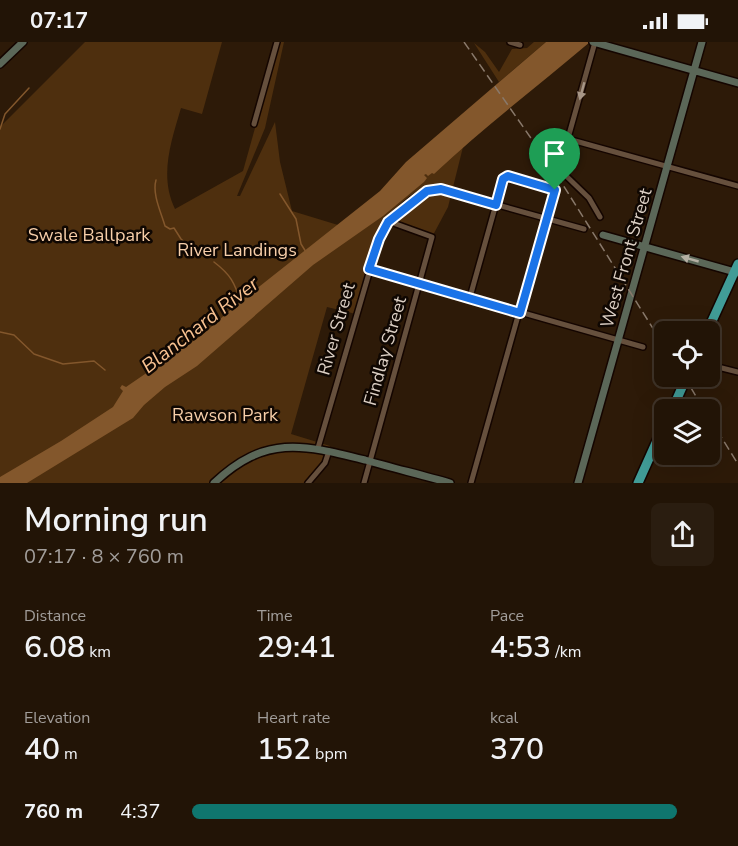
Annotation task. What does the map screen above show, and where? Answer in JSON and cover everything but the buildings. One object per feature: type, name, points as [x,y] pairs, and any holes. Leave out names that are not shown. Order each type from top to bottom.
[{"type":"highway","points":[[712,321],[737,270]]},
{"type":"highway","points":[[638,483],[654,447]]},
{"type":"street","points":[[0,64],[22,42]]},
{"type":"street","points":[[254,124],[277,42]]},
{"type":"street","points":[[510,42],[520,45]]},
{"type":"street","points":[[471,483],[555,190],[594,42],[738,83]]},
{"type":"street","name":"West Front Street","points":[[578,483],[702,42]]},
{"type":"street","points":[[568,139],[738,186]]},
{"type":"street","points":[[560,170],[589,198],[600,217]]},
{"type":"street","points":[[470,297],[503,179],[508,176],[555,190]]},
{"type":"street","points":[[390,219],[420,195],[433,189],[441,189],[584,229]]},
{"type":"street","name":"River Street","points":[[318,448],[369,269],[381,232],[390,219]]},
{"type":"street","name":"Findlay Street","points":[[364,483],[432,237],[396,224],[390,219]]},
{"type":"street","points":[[603,235],[737,270]]},
{"type":"street","points":[[369,269],[643,347]]},
{"type":"street","points":[[720,368],[738,372]]},
{"type":"street","points":[[214,483],[241,462],[256,454],[288,447],[318,448],[450,483]]},
{"type":"street","points":[[308,483],[325,462],[329,451]]},
{"type":"green space","points":[[85,42],[222,42],[202,114],[181,108],[168,159],[167,172],[170,197],[175,209],[243,171],[279,42],[284,42],[265,128],[237,196],[240,196],[275,122],[280,162],[292,211],[338,225],[342,229],[458,129],[463,147],[448,207],[432,237],[388,222],[356,314],[327,307],[291,434],[330,446],[326,459],[308,483],[0,483],[0,127]]},
{"type":"green space","points":[[534,42],[546,42],[499,82],[474,43],[485,52],[499,72],[512,49],[527,48]]},
{"type":"shaded area","name":"Blanchard River","points":[[546,42],[590,42],[434,174],[424,175],[427,178],[424,182],[383,216],[313,265],[197,366],[165,387],[133,418],[27,483],[0,483],[0,477],[113,407],[123,391],[120,388],[122,385],[126,387],[202,335],[236,305],[380,191],[406,162]]},
{"type":"waterway","points":[[0,129],[5,114],[29,88]]},
{"type":"waterway","points":[[156,180],[156,197],[165,226],[170,229],[174,228],[181,239],[200,255]]},
{"type":"waterway","points":[[280,194],[296,219],[301,244],[306,252]]},
{"type":"waterway","points":[[214,262],[231,279],[241,302]]},
{"type":"waterway","points":[[0,332],[14,335],[34,354],[63,364],[94,361],[105,370]]},
{"type":"railway","points":[[464,42],[558,177],[654,330]]},
{"type":"railway","points":[[690,387],[698,399]]},
{"type":"railway","points":[[720,435],[738,464]]},
{"type":"route","points":[[508,176],[555,190],[520,313],[369,269],[379,239],[390,219],[427,191],[441,189],[496,205],[503,179],[508,176]]},
{"type":"park label","name":"Swale Ballpark","points":[[89,235]]},
{"type":"park label","name":"River Landings","points":[[237,250]]},
{"type":"park label","name":"Rawson Park","points":[[225,415]]}]
